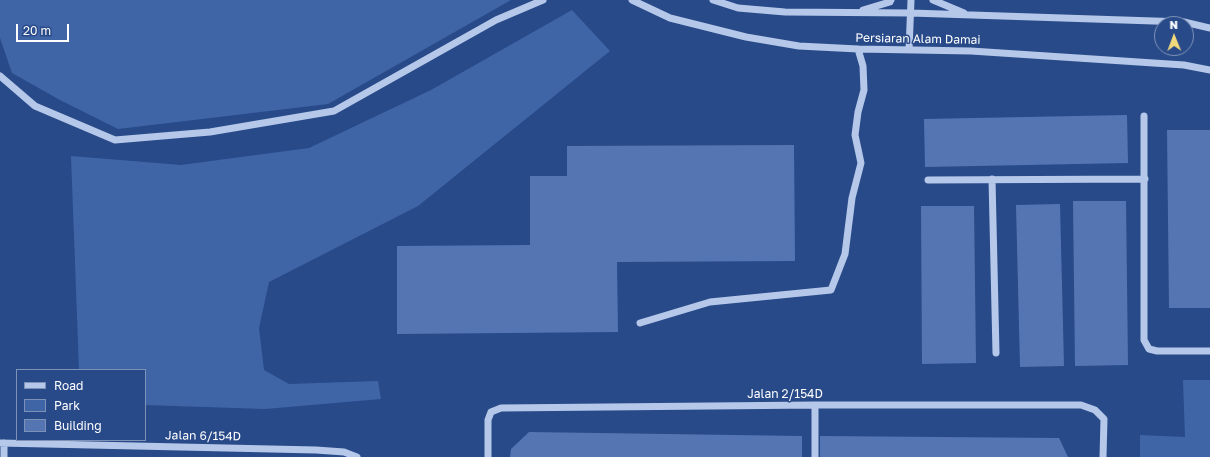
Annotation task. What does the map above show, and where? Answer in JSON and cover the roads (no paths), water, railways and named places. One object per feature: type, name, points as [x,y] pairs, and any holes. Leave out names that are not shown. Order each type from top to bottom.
[{"type":"street","points":[[0,76],[35,106],[115,140],[210,132],[334,111],[496,20],[543,0]]},
{"type":"street","name":"Persiaran Alam Damai","points":[[632,0],[670,18],[746,37],[799,46],[858,49],[971,51],[1184,65],[1210,70]]},
{"type":"street","name":"Persiaran Alam Damai","points":[[713,0],[738,8],[785,12],[911,13],[1184,22],[1210,28]]},
{"type":"street","points":[[855,13],[890,2],[892,0]]},
{"type":"street","points":[[909,50],[911,0]]},
{"type":"street","points":[[933,0],[968,15]]},
{"type":"street","points":[[640,323],[710,302],[831,290],[845,254],[852,198],[861,163],[855,135],[858,112],[864,90],[863,66],[858,49]]},
{"type":"street","points":[[1144,116],[1144,340],[1149,349],[1157,351],[1210,351]]},
{"type":"street","points":[[992,179],[996,353]]},
{"type":"street","points":[[928,180],[1145,179]]},
{"type":"street","points":[[814,457],[815,405]]},
{"type":"street","name":"Jalan 2/154D","points":[[488,457],[488,420],[491,412],[501,408],[815,405],[1081,405],[1095,410],[1104,419],[1103,457]]},
{"type":"street","points":[[2,443],[4,457]]},
{"type":"street","name":"Jalan 6/154D","points":[[2,443],[316,450],[344,452],[357,457]]}]
